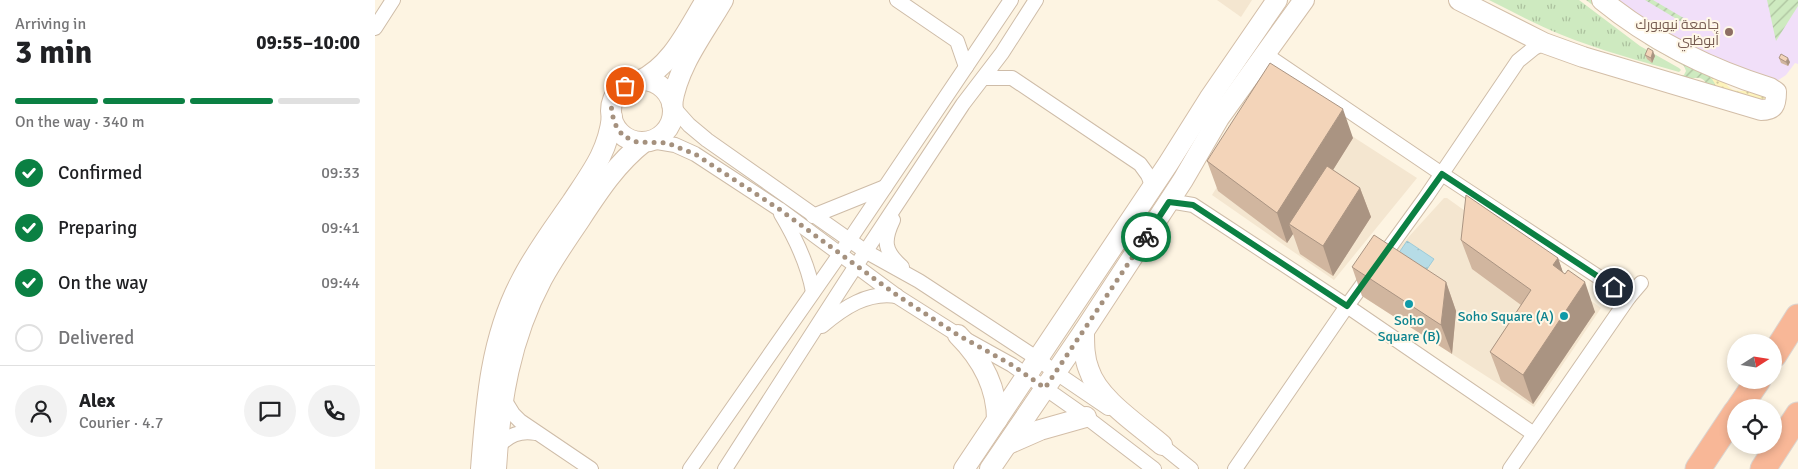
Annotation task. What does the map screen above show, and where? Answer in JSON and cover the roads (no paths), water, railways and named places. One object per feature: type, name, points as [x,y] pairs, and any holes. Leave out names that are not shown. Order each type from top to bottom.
[{"type":"highway","points":[[1783,341],[1798,317]]},
{"type":"highway","points":[[1763,469],[1798,415]]},
{"type":"highway","points":[[1698,469],[1727,426]]},
{"type":"street","points":[[375,28],[393,0]]},
{"type":"street","points":[[639,81],[658,69],[669,58],[706,0]]},
{"type":"street","points":[[496,469],[502,396],[515,344],[541,280],[606,180],[623,160],[647,142],[664,134],[668,128],[671,122],[674,92],[682,68],[723,0]]},
{"type":"street","points":[[897,0],[957,41],[985,38]]},
{"type":"street","points":[[690,469],[840,254],[1011,0]]},
{"type":"street","points":[[725,469],[865,251],[963,104],[985,78],[1036,0]]},
{"type":"street","points":[[964,469],[1277,0]]},
{"type":"street","points":[[1288,0],[1262,38],[1260,47],[1265,54],[1442,174],[1629,297]]},
{"type":"street","points":[[990,469],[1085,331],[1183,180],[1219,118],[1305,0]]},
{"type":"street","points":[[1459,0],[1517,31],[1583,57],[1761,110],[1768,110],[1773,106],[1776,100],[1776,92],[1722,71],[1684,53],[1633,23],[1602,0]]},
{"type":"street","points":[[1235,469],[1347,306],[1442,174],[1518,61],[1522,49],[1517,31]]},
{"type":"street","points":[[957,41],[966,67]]},
{"type":"street","points":[[1219,118],[1224,104],[1249,60],[1248,43]]},
{"type":"street","points":[[1518,61],[1534,48],[1544,43]]},
{"type":"street","points":[[1002,53],[1012,78]]},
{"type":"street","points":[[985,78],[1012,78],[1140,164],[1148,175],[1153,187]]},
{"type":"street","points":[[481,469],[488,387],[492,364],[505,318],[528,267],[600,159],[609,139],[613,103],[620,90],[632,82],[646,80],[660,86],[670,97],[673,106],[689,125],[707,140],[813,216],[865,251],[919,281],[1038,359],[1050,380],[1086,417],[1154,469]]},
{"type":"street","points":[[612,117],[618,131],[623,136],[637,142],[667,143],[685,149],[779,209],[898,296],[958,335],[1012,365],[1026,375],[1050,380],[1162,445]]},
{"type":"street","points":[[1140,164],[1153,166],[1168,164]]},
{"type":"street","points":[[1183,180],[1193,205]]},
{"type":"street","points":[[813,216],[885,187]]},
{"type":"street","points":[[908,188],[887,232],[887,246],[894,260],[919,281]]},
{"type":"street","points":[[1169,202],[1193,205],[1347,306],[1535,434]]},
{"type":"street","points":[[779,209],[802,254],[811,279],[813,292]]},
{"type":"street","points":[[1510,469],[1629,297],[1641,283]]},
{"type":"street","points":[[806,343],[826,322],[848,306],[880,295],[898,296]]},
{"type":"street","points":[[1085,331],[1086,358],[1089,372],[1103,395],[1191,469]]},
{"type":"street","points":[[958,335],[974,353],[986,374],[996,402],[997,420]]},
{"type":"street","points":[[502,396],[513,414],[528,428],[591,469]]},
{"type":"street","points":[[1007,445],[1040,430],[1086,417]]},
{"type":"street","points":[[497,448],[502,442],[515,434],[522,432],[537,433]]},
{"type":"water","points":[[1407,241],[1434,259],[1425,272],[1398,254]]},
{"type":"place","name":"جامعة نيويورك أبوظبي","points":[[1729,32]]},
{"type":"place","name":"Soho Square (B)","points":[[1409,304]]},
{"type":"place","name":"Soho Square (A)","points":[[1564,316]]}]
